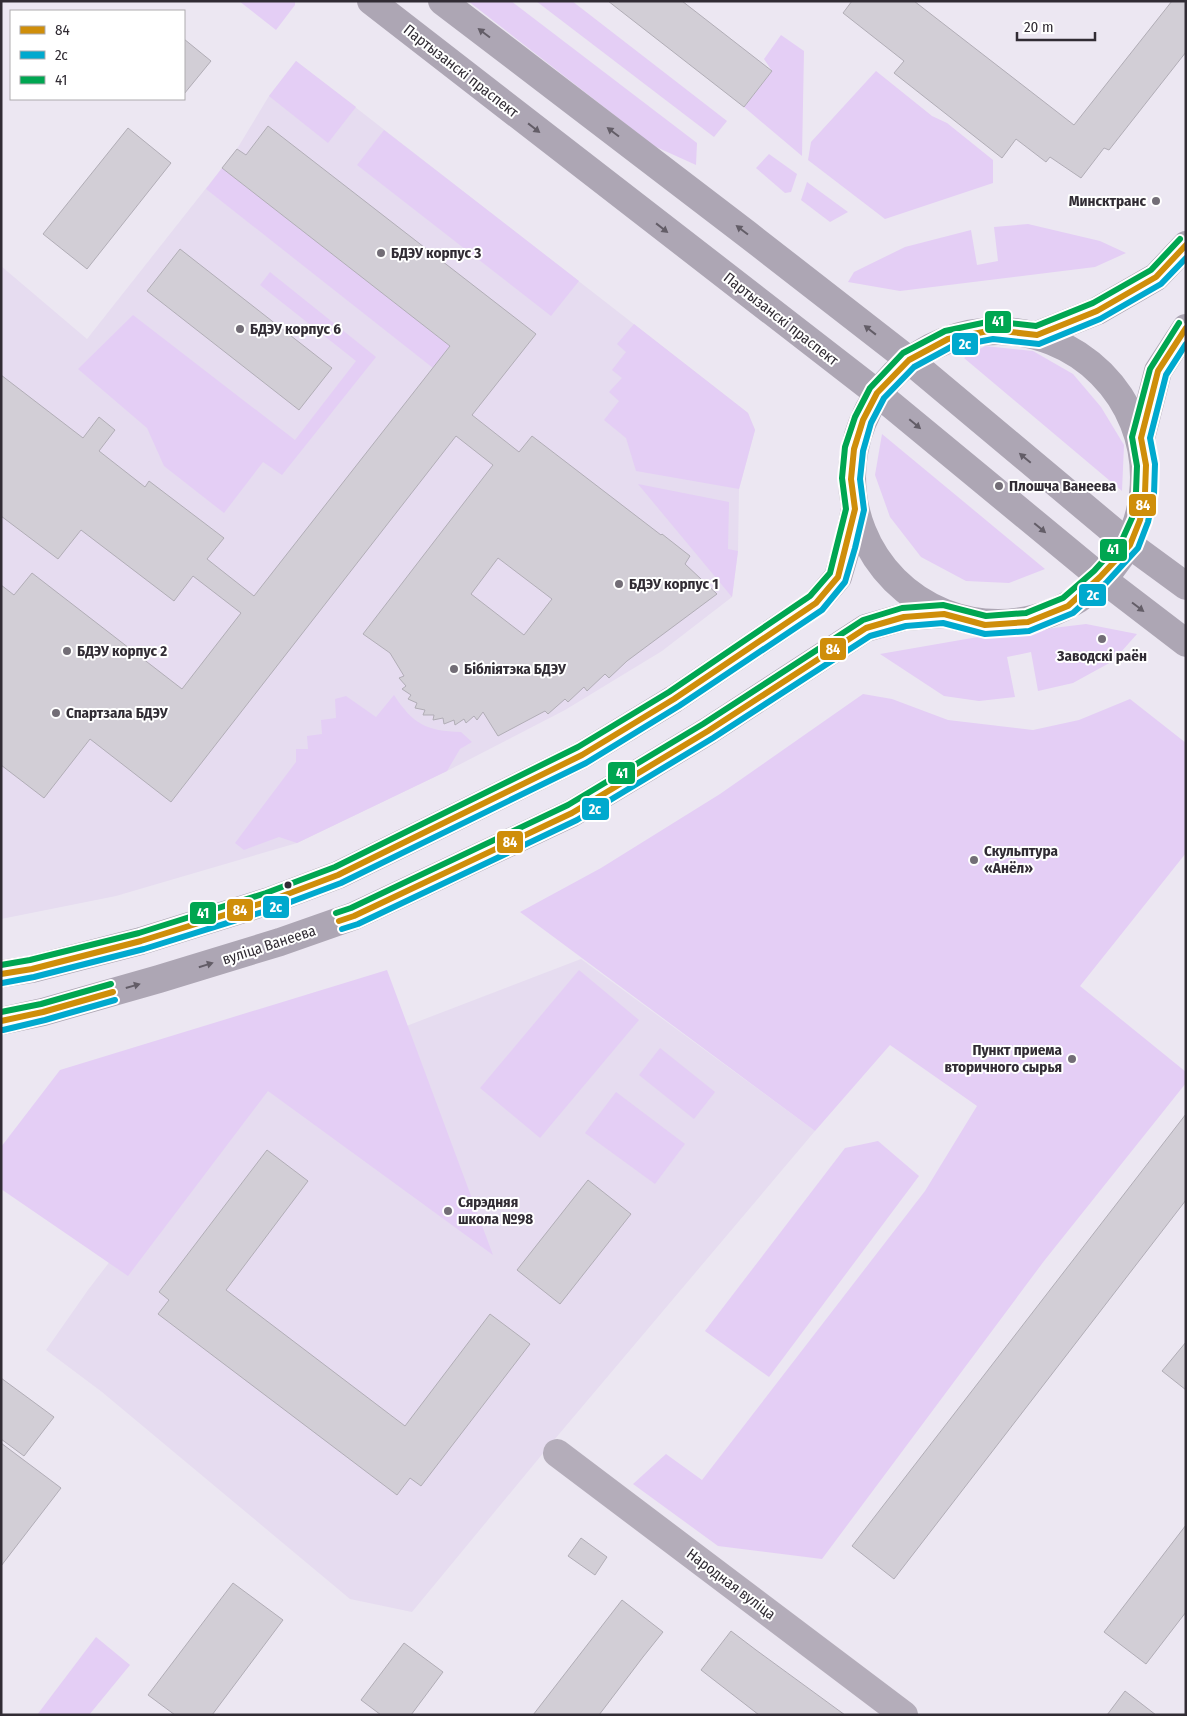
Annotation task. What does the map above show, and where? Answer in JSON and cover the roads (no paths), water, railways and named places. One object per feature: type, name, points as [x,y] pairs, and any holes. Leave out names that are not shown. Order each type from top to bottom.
[{"type":"main road","name":"Партызанскі праспект","points":[[371,1],[877,393],[1100,578],[1186,643]]},
{"type":"main road","points":[[442,1],[909,360],[1130,545],[1186,586]]},
{"type":"main road","points":[[1037,335],[1097,311],[1156,277],[1186,246]]},
{"type":"main road","points":[[1141,438],[1158,371],[1186,328]]},
{"type":"main road","points":[[992,330],[1037,335],[1083,356],[1119,392],[1141,438],[1146,465],[1145,493],[1140,520],[1130,545],[1100,578],[1068,606],[1028,622],[985,625],[944,614],[913,597],[886,572],[867,543],[855,510],[851,479],[854,449],[863,420],[877,393],[909,360],[948,339],[992,330]]},
{"type":"main road","points":[[1,974],[32,969],[141,941],[269,901],[330,878],[582,755],[674,699],[816,603],[838,577],[855,510]]},
{"type":"main road","name":"вуліца Ванеева","points":[[1,1020],[43,1012],[159,979],[280,942],[354,916],[572,813],[708,731],[866,628],[904,617],[944,614]]},
{"type":"street","name":"Народная вуліца","points":[[557,1453],[904,1715]]},
{"type":"place","name":"Минсктранс","points":[[1156,201]]},
{"type":"place","name":"БДЭУ корпус 3","points":[[381,253]]},
{"type":"place","name":"БДЭУ корпус 6","points":[[240,329]]},
{"type":"place","name":"Плошча Ванеева","points":[[999,486]]},
{"type":"place","name":"БДЭУ корпус 1","points":[[619,584]]},
{"type":"place","name":"Заводскі раён","points":[[1102,639]]},
{"type":"place","name":"БДЭУ корпус 2","points":[[67,651]]},
{"type":"place","name":"Бібліятэка БДЭУ","points":[[454,669]]},
{"type":"place","name":"Спартзала БДЭУ","points":[[56,713]]},
{"type":"place","name":"Скульптура «Анёл»","points":[[974,860]]},
{"type":"place","name":"Пункт приема вторичного сырья","points":[[1072,1059]]},
{"type":"place","name":"Сярэдняя школа №98","points":[[448,1211]]}]
